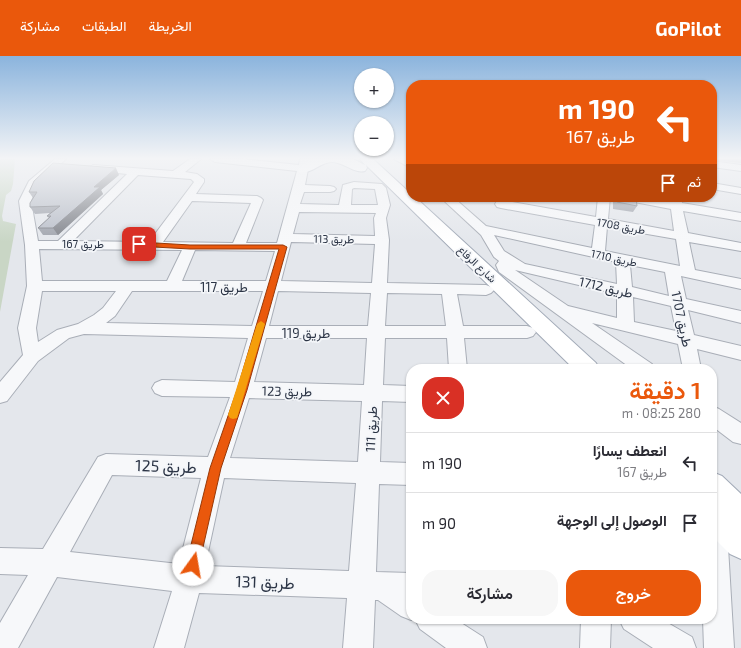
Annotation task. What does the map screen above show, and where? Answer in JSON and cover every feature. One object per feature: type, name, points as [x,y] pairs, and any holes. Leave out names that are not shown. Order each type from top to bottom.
[{"type":"main road","name":"شارع الرفاع","points":[[379,187],[486,290],[560,364]]},
{"type":"main road","name":"شارع الرفاع","points":[[386,187],[582,364]]},
{"type":"main road","points":[[717,491],[741,514]]},
{"type":"main road","points":[[717,519],[741,543]]},
{"type":"street","points":[[31,187],[24,201],[32,245],[35,286],[26,328],[32,356]]},
{"type":"street","points":[[64,244],[121,187]]},
{"type":"street","points":[[154,245],[196,187]]},
{"type":"street","points":[[345,209],[347,187],[348,187]]},
{"type":"street","points":[[374,187],[379,187]]},
{"type":"street","name":"طريق 111","points":[[358,648],[372,585],[369,472],[382,240],[380,218],[384,205],[379,187]]},
{"type":"street","points":[[717,187],[741,191]]},
{"type":"street","points":[[169,648],[190,579],[215,468],[242,390],[299,188],[330,189]]},
{"type":"street","points":[[189,197],[257,200],[238,246]]},
{"type":"street","points":[[452,202],[487,231],[501,202]]},
{"type":"street","name":"طريق 1708","points":[[511,202],[601,222],[741,247]]},
{"type":"street","points":[[598,254],[603,202]]},
{"type":"street","name":"طريق 1707","points":[[675,202],[688,273]]},
{"type":"street","points":[[679,202],[741,217]]},
{"type":"street","points":[[293,208],[383,209]]},
{"type":"street","name":"طريق 1710","points":[[487,231],[741,284]]},
{"type":"street","name":"طريق 1712","points":[[487,231],[499,254],[508,261],[520,266],[625,291],[741,316]]},
{"type":"street","name":"طريق 113","points":[[284,242],[382,240]]},
{"type":"street","name":"طريق 167","points":[[32,245],[154,245],[190,247],[238,246],[284,242]]},
{"type":"street","points":[[172,287],[190,247]]},
{"type":"street","points":[[580,280],[582,251]]},
{"type":"street","points":[[623,259],[626,326]]},
{"type":"street","points":[[508,261],[504,265],[504,269],[638,364]]},
{"type":"street","name":"طريق 1707","points":[[672,269],[691,364]]},
{"type":"street","name":"طريق 117","points":[[35,286],[272,286],[486,290]]},
{"type":"street","points":[[0,395],[32,356],[63,334],[84,328],[109,312],[127,287]]},
{"type":"street","points":[[449,290],[458,364]]},
{"type":"street","points":[[561,310],[741,354]]},
{"type":"street","name":"طريق 119","points":[[84,328],[258,332],[527,332]]},
{"type":"street","name":"طريق 123","points":[[162,388],[406,394]]},
{"type":"street","points":[[717,418],[741,435]]},
{"type":"street","name":"طريق 125","points":[[50,563],[106,464],[406,474]]},
{"type":"street","name":"طريق 131","points":[[0,561],[50,563],[190,579],[406,587]]},
{"type":"street","points":[[2,648],[50,563]]},
{"type":"street","points":[[372,585],[406,603]]},
{"type":"street","points":[[717,598],[719,648]]},
{"type":"street","points":[[437,624],[472,648]]},
{"type":"street","points":[[595,648],[596,624]]},
{"type":"street","points":[[642,624],[681,648]]},
{"type":"green space","points":[[0,187],[12,187],[11,191],[6,195],[2,216],[3,221],[16,224],[0,312]]},
{"type":"building","points":[[31,187],[100,187],[53,228],[38,228],[51,216],[47,216],[60,206],[30,207],[30,203],[37,192],[29,192]]},
{"type":"building","points":[[617,202],[637,202],[637,206]]},
{"type":"slow traffic","points":[[233,415],[242,390],[261,324]]},
{"type":"route","points":[[139,244],[190,247],[283,247],[242,390],[215,468],[193,565]]}]
